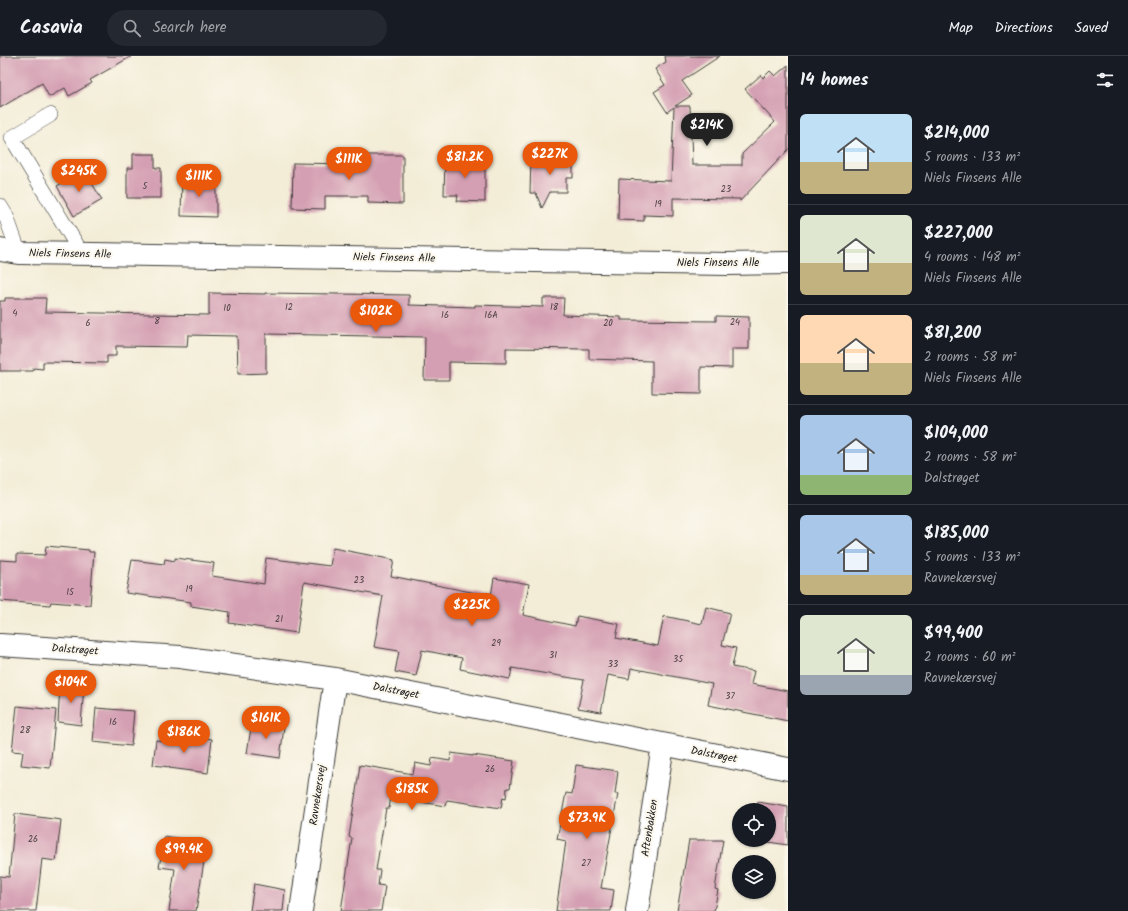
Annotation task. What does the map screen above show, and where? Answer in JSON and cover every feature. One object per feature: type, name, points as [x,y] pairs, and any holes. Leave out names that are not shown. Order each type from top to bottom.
[{"type":"street","name":"Niels Finsens Alle","points":[[9,252],[728,264],[788,263]]},
{"type":"street","name":"Dalstrøget","points":[[0,645],[180,657],[335,679],[788,769]]},
{"type":"street","name":"Ravnekærsvej","points":[[301,911],[335,679]]},
{"type":"street","name":"Aftenbakken","points":[[637,911],[662,745]]},
{"type":"lane","points":[[50,115],[12,138],[82,254]]},
{"type":"lane","points":[[0,206],[6,216],[9,252]]},
{"type":"building","points":[[0,56],[132,56],[90,80],[92,83],[69,96],[65,88],[49,97],[42,83],[0,108]]},
{"type":"building","points":[[665,56],[720,56],[682,81],[692,95],[675,106],[690,106],[692,165],[742,165],[742,154],[775,122],[745,89],[761,75],[763,78],[770,71],[775,76],[788,65],[788,150],[740,201],[740,199],[673,198],[673,216],[644,215],[644,221],[618,220],[619,179],[671,181],[674,107],[667,112],[654,92],[665,85],[655,69],[666,62]]},
{"type":"building","points":[[133,154],[155,154],[155,168],[161,168],[161,198],[127,198],[127,168],[133,168]]},
{"type":"building","points":[[353,155],[403,155],[403,204],[368,203],[368,196],[325,196],[325,209],[292,208],[293,163],[353,164]]},
{"type":"building","points":[[531,157],[573,158],[573,178],[566,178],[566,192],[550,192],[542,208],[536,193],[530,193]]},
{"type":"building","points":[[445,158],[485,159],[485,202],[457,201],[458,195],[444,195]]},
{"type":"building","points":[[84,170],[102,200],[74,216],[57,186]]},
{"type":"building","points":[[182,179],[216,179],[216,217],[181,216]]},
{"type":"building","points":[[209,293],[409,295],[409,305],[475,307],[475,305],[543,307],[543,298],[564,298],[563,315],[621,317],[621,320],[716,321],[716,316],[749,317],[749,349],[732,349],[732,368],[701,367],[701,394],[652,393],[652,361],[589,359],[589,349],[506,348],[506,363],[449,362],[449,380],[424,380],[425,337],[266,334],[266,373],[238,374],[237,336],[188,335],[187,347],[116,346],[116,356],[107,356],[107,363],[43,362],[43,369],[33,368],[33,371],[0,371],[0,301],[5,301],[5,298],[46,298],[45,312],[209,315]]},
{"type":"building","points":[[46,546],[89,550],[89,552],[94,552],[90,605],[51,602],[50,605],[0,601],[0,560],[17,561],[17,554],[45,555]]},
{"type":"building","points":[[333,548],[394,560],[391,576],[491,596],[494,578],[529,584],[523,615],[575,626],[577,616],[619,624],[616,638],[658,646],[664,616],[702,624],[706,607],[730,613],[722,645],[736,648],[732,667],[754,671],[751,684],[788,691],[788,721],[708,705],[712,684],[631,668],[629,679],[608,675],[601,712],[578,708],[584,680],[512,668],[510,679],[460,669],[462,658],[422,650],[416,676],[395,672],[399,651],[374,647],[383,596],[304,582],[297,633],[229,623],[230,612],[191,606],[191,602],[126,593],[132,560],[164,564],[165,559],[175,561],[175,558],[214,563],[212,576],[264,584],[266,558],[330,566]]},
{"type":"building","points":[[60,683],[84,685],[81,725],[58,722]]},
{"type":"building","points":[[17,706],[56,710],[50,768],[21,765],[23,752],[12,751]]},
{"type":"building","points":[[96,708],[134,711],[131,746],[93,742]]},
{"type":"building","points":[[252,722],[284,727],[280,758],[247,753]]},
{"type":"building","points":[[173,734],[212,739],[208,773],[153,765],[156,740],[173,742]]},
{"type":"building","points":[[451,753],[514,761],[510,788],[507,788],[506,798],[503,797],[501,808],[447,800],[445,806],[391,797],[389,808],[386,808],[376,870],[380,870],[378,885],[385,886],[381,911],[341,911],[352,838],[349,837],[360,765],[413,774],[415,763],[431,766],[432,758],[450,761]]},
{"type":"building","points":[[576,765],[618,771],[615,794],[618,794],[601,888],[614,890],[611,911],[556,911],[566,841],[557,839],[566,793],[572,794]]},
{"type":"building","points":[[776,805],[788,807],[788,845],[776,843]]},
{"type":"building","points":[[15,814],[61,820],[56,861],[42,859],[36,911],[0,911],[0,876],[9,877]]},
{"type":"building","points":[[165,836],[207,843],[196,911],[169,911],[175,869],[159,867]]},
{"type":"building","points":[[689,840],[723,840],[715,889],[718,890],[714,911],[677,911]]},
{"type":"building","points":[[254,884],[285,890],[283,911],[250,911]]}]
